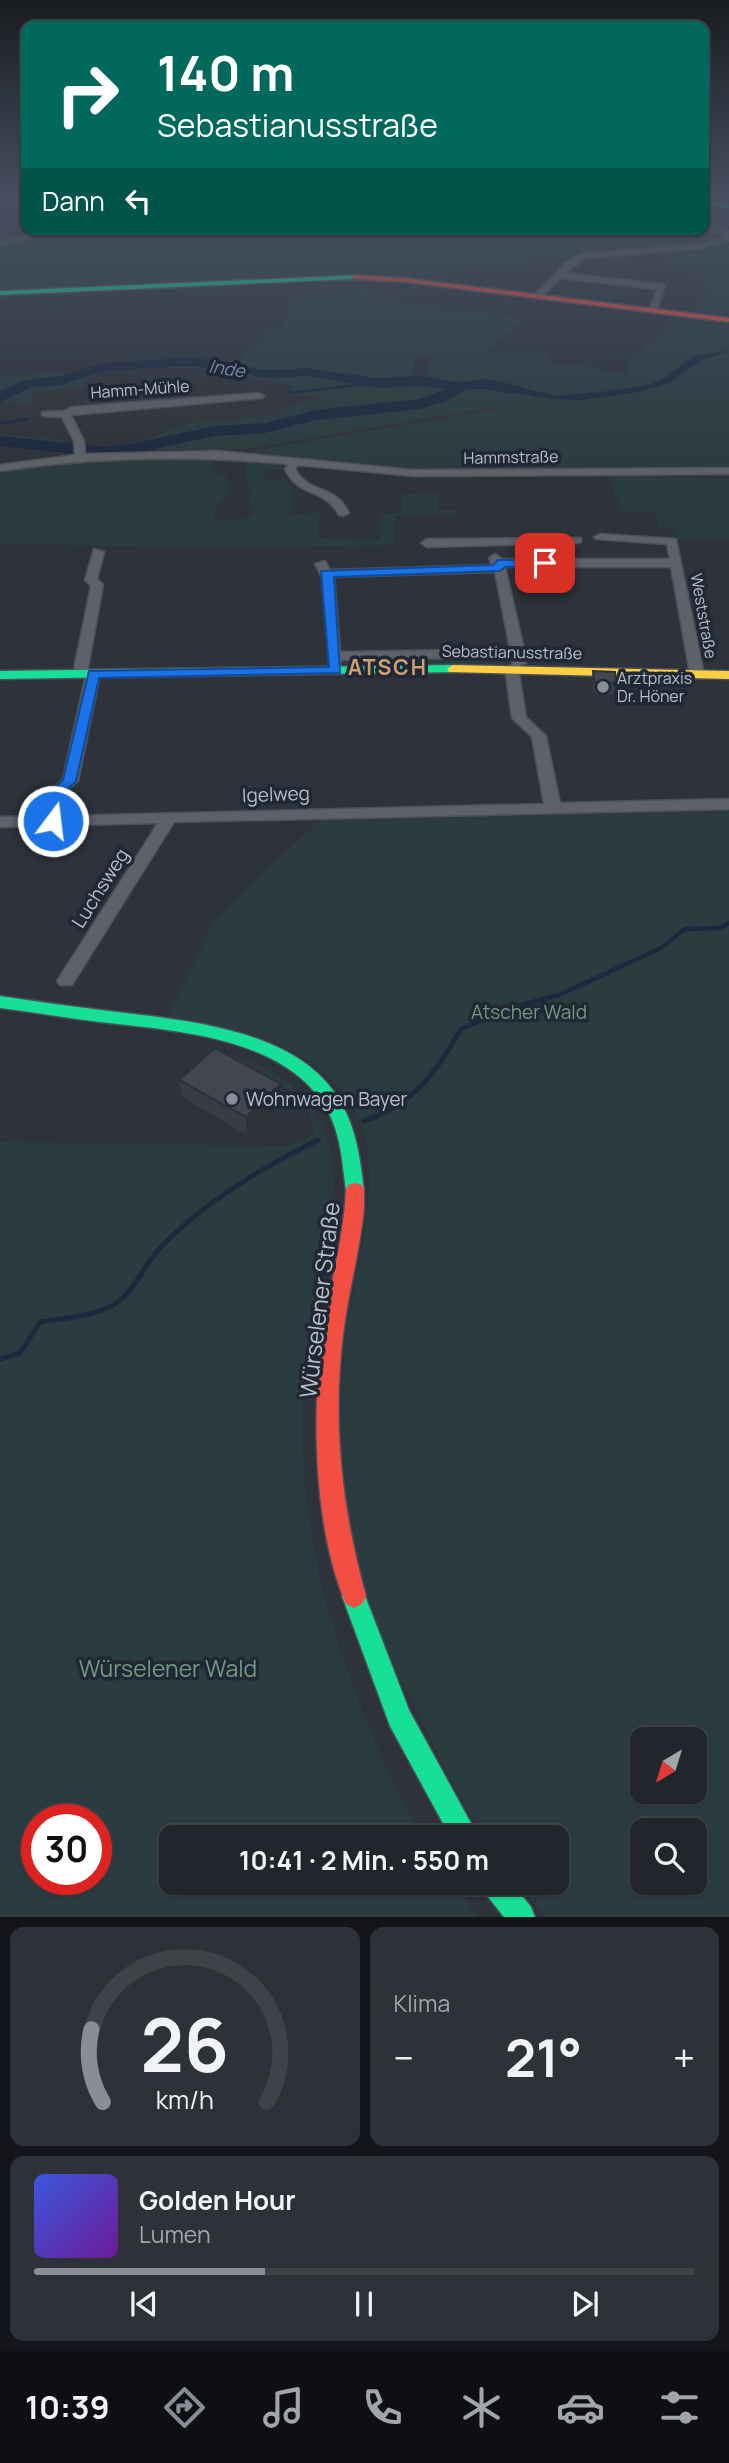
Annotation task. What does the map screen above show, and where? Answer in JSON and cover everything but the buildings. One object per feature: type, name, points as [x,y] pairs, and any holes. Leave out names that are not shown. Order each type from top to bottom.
[{"type":"main road","points":[[0,293],[136,286]]},
{"type":"main road","points":[[449,286],[729,320]]},
{"type":"main road","name":"Sebastianusstraße","points":[[0,675],[87,674],[335,663],[517,663],[729,676]]},
{"type":"main road","name":"Würselener Straße","points":[[0,1002],[154,1022],[252,1044],[283,1057],[314,1079],[343,1118],[353,1146],[356,1179],[351,1234],[333,1333],[328,1384],[327,1438],[332,1495],[343,1554],[367,1640],[405,1734],[458,1825]]},
{"type":"main road","points":[[504,1895],[521,1917]]},
{"type":"street","points":[[537,296],[547,286]]},
{"type":"street","points":[[653,311],[662,287],[657,286]]},
{"type":"street","name":"Hamm-Mühle","points":[[45,414],[65,414],[96,407],[259,396]]},
{"type":"street","name":"Hamm-Mühle","points":[[65,414],[80,452]]},
{"type":"street","name":"Hammstraße","points":[[0,468],[80,452],[218,454],[413,473],[729,471]]},
{"type":"street","points":[[294,462],[290,469],[292,477],[299,484],[332,496],[340,502],[343,513]]},
{"type":"street","points":[[675,473],[729,477]]},
{"type":"street","name":"Weststraße","points":[[600,537],[672,541],[697,674]]},
{"type":"street","points":[[427,543],[577,540]]},
{"type":"street","points":[[489,542],[499,566],[517,663],[519,718],[539,736],[553,807]]},
{"type":"street","points":[[53,821],[61,788],[70,781],[87,674],[97,585],[91,580],[98,552]]},
{"type":"street","name":"Weststraße","points":[[335,663],[328,577],[323,568],[411,570],[588,563],[677,563]]},
{"type":"street","name":"Igelweg","points":[[0,822],[729,804]]},
{"type":"street","name":"Luchsweg","points":[[66,981],[169,818]]},
{"type":"green space","points":[[0,286],[105,286],[0,292]]},
{"type":"green space","points":[[379,286],[366,299],[524,318],[486,354],[547,354],[554,366],[568,364],[598,368],[602,373],[630,374],[625,366],[629,360],[636,357],[678,315],[729,321],[729,351],[705,354],[649,385],[556,396],[494,381],[464,384],[514,390],[552,400],[582,400],[639,392],[669,383],[706,357],[729,353],[729,471],[662,468],[437,472],[247,455],[256,450],[506,408],[495,407],[246,449],[118,450],[188,423],[279,414],[283,408],[327,396],[286,396],[294,386],[209,369],[151,367],[148,361],[240,358],[268,329],[283,329],[293,298]],"holes":[[[432,357],[424,380],[449,384],[366,385],[362,378],[411,380],[415,358]]]},
{"type":"green space","points":[[703,286],[729,286],[729,318],[692,313],[709,293],[703,292]]},
{"type":"green space","points":[[139,361],[138,367],[99,373],[82,388],[31,392],[33,408],[0,399],[0,376],[70,372]]},
{"type":"green space","points":[[0,434],[62,440],[73,450],[0,446]]},
{"type":"green space","points":[[211,456],[213,472],[227,476],[228,492],[214,510],[214,520],[238,521],[253,515],[245,471],[248,463],[231,456],[282,462],[282,469],[264,471],[264,479],[286,479],[293,488],[291,514],[319,513],[319,538],[380,539],[381,514],[402,513],[402,494],[439,493],[438,510],[456,510],[455,517],[395,516],[395,545],[223,548],[0,544],[0,472],[51,463]]},
{"type":"green space","points":[[608,474],[729,479],[729,540],[678,539],[676,528],[659,527],[656,513],[621,512]]},
{"type":"green space","points":[[510,655],[513,659],[502,664],[347,667],[345,659]]},
{"type":"green space","name":"Atscher Wald","points":[[729,807],[729,1917],[545,1917],[528,1895],[569,1895],[569,1825],[478,1825],[450,1778],[379,1631],[358,1559],[346,1484],[343,1370],[346,1333],[368,1196],[366,1143],[359,1119],[344,1094],[325,1073],[302,1057],[277,1044],[250,1035],[167,1016],[214,921],[324,816]]},
{"type":"green space","name":"Würselener Wald","points":[[208,1047],[244,1059],[278,1076],[293,1087],[317,1116],[326,1134],[332,1158],[332,1208],[309,1332],[304,1382],[304,1477],[310,1524],[330,1617],[368,1726],[417,1825],[159,1825],[159,1895],[462,1895],[478,1917],[0,1917],[0,1142],[287,1146],[314,1135],[311,1118],[289,1091],[273,1079],[205,1051]]},
{"type":"water","points":[[729,351],[703,359],[669,383],[639,392],[582,400],[535,397],[476,382],[494,381],[556,396],[606,392],[649,385],[663,379],[693,356]]},
{"type":"waterway","name":"Inde","points":[[0,397],[29,383],[61,380],[104,367],[183,362],[215,364],[265,374],[307,372],[376,383],[420,381],[458,386]]},
{"type":"waterway","points":[[291,393],[376,383]]},
{"type":"waterway","name":"Inde","points":[[0,441],[105,452],[126,450],[215,431],[265,428],[316,415],[356,413],[419,404],[439,399],[464,385],[486,384],[514,389]]},
{"type":"waterway","points":[[0,424],[27,419]]},
{"type":"waterway","points":[[451,1045],[461,1029],[514,1007],[559,995],[661,948],[685,929],[720,928],[729,923]]},
{"type":"waterway","points":[[364,1121],[392,1109],[416,1091],[452,1044]]},
{"type":"waterway","points":[[0,1359],[20,1353],[40,1322],[86,1315],[121,1300],[160,1248],[195,1216],[255,1174],[318,1140]]},
{"type":"traffic: fast","points":[[0,293],[145,286]]},
{"type":"traffic: fast","points":[[0,675],[453,669]]},
{"type":"traffic: fast","points":[[0,1002],[202,1030],[242,1040],[278,1055],[309,1076],[333,1104],[349,1142],[355,1190]]},
{"type":"traffic: fast","points":[[354,1596],[399,1717],[459,1825]]},
{"type":"traffic: fast","points":[[504,1895],[521,1917]]},
{"type":"traffic: slow","points":[[453,669],[729,675]]},
{"type":"traffic: jam","points":[[456,286],[729,320]]},
{"type":"traffic: jam","points":[[354,1596],[333,1499],[327,1399],[333,1332],[350,1244],[355,1190]]},
{"type":"place","name":"Arztpraxis Dr. Höner","points":[[603,687]]},
{"type":"place","name":"Wohnwagen Bayer","points":[[232,1099]]},
{"type":"district","name":"ATSCH","points":[[388,667]]},
{"type":"route","points":[[53,821],[61,788],[70,781],[93,674],[336,670],[328,577],[324,574],[500,568],[498,563],[545,563]]}]
